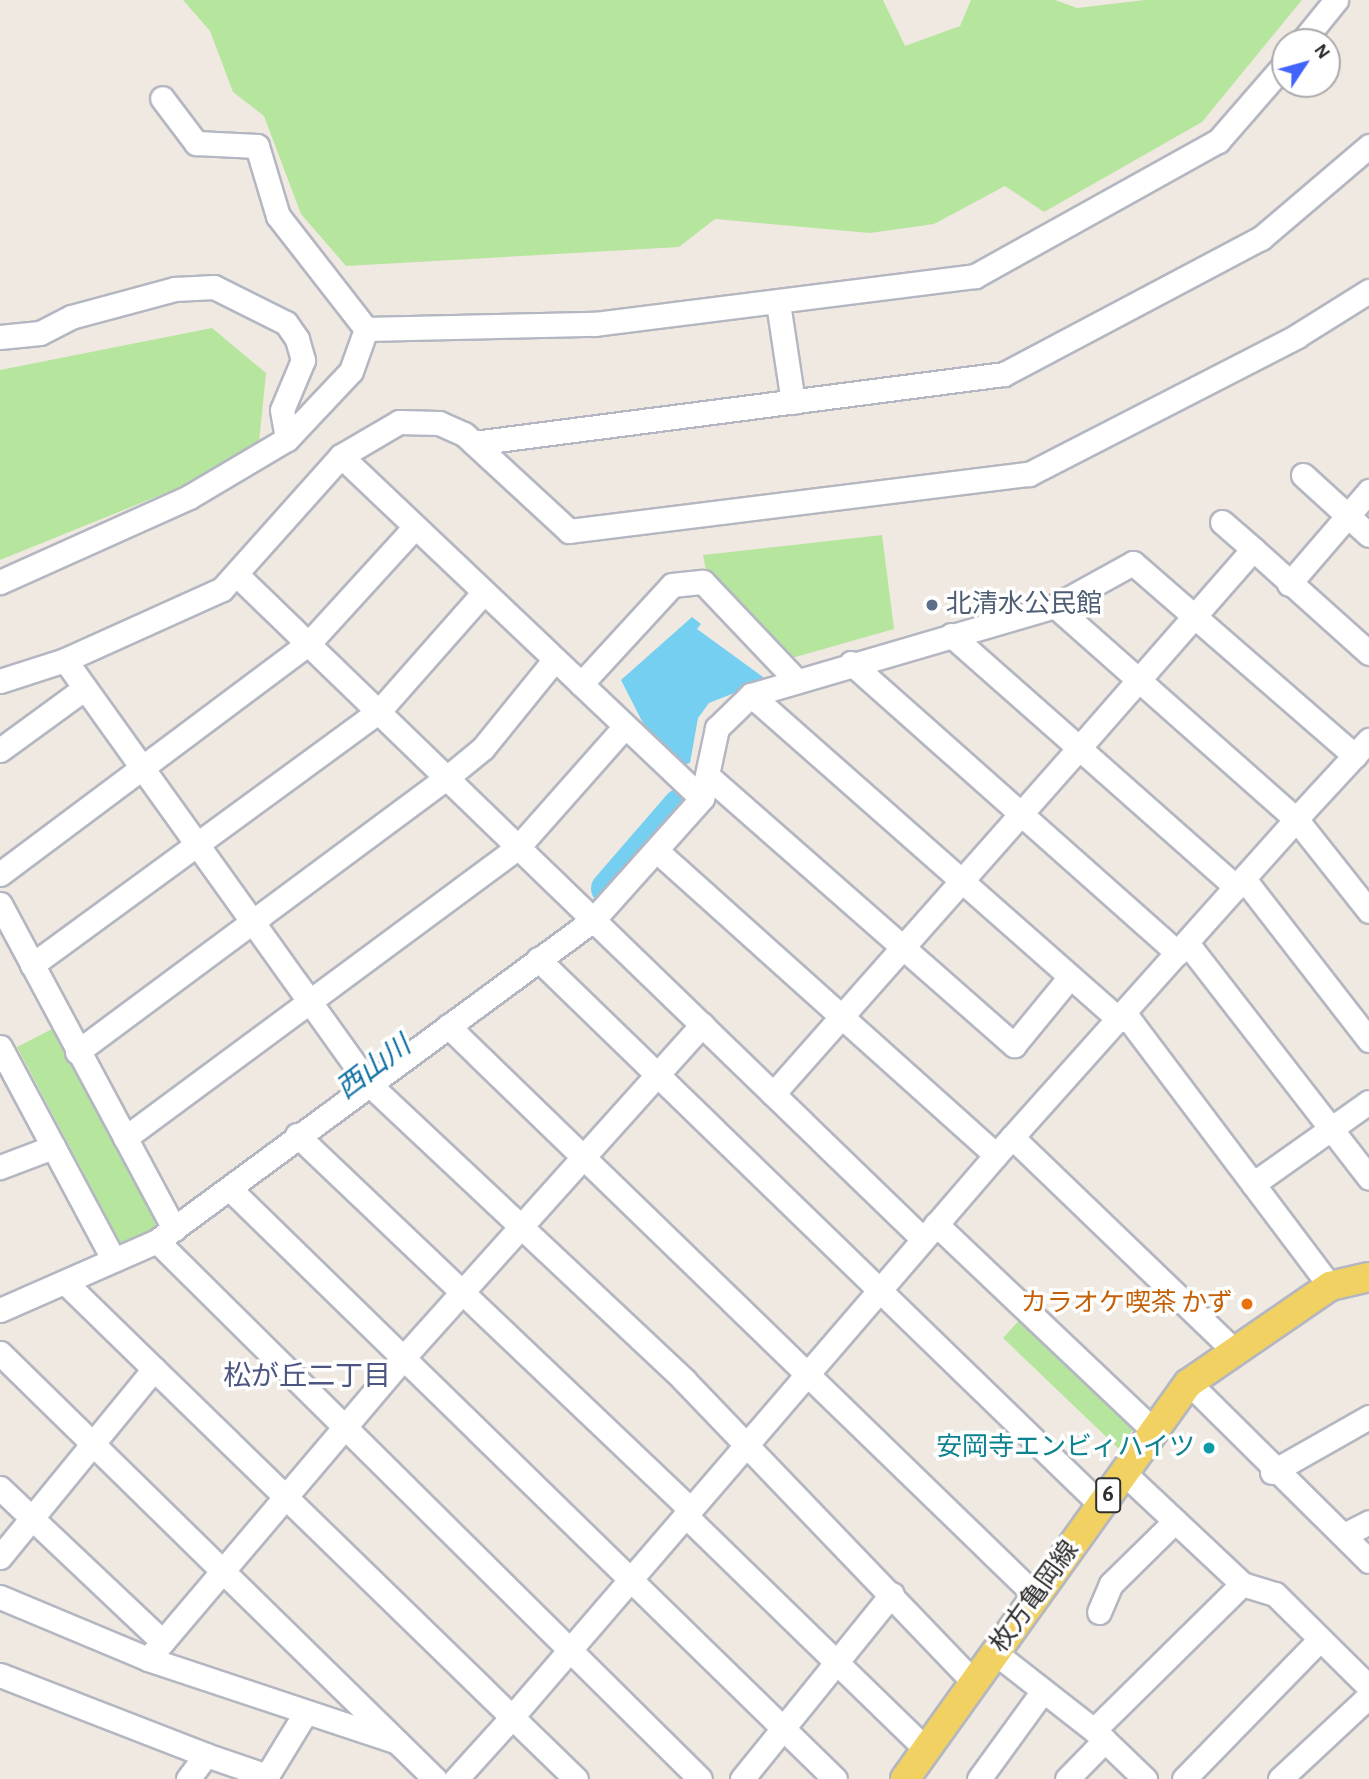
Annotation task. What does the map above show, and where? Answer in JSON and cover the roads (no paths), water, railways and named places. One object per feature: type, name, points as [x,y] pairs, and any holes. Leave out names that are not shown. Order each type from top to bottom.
[{"type":"main road","name":"枚方亀岡線","points":[[905,1779],[1189,1383],[1233,1350],[1330,1286],[1369,1277]]},
{"type":"street","points":[[1313,28],[1336,0]]},
{"type":"street","points":[[366,329],[595,324],[975,276],[1008,261],[1218,141],[1271,80]]},
{"type":"street","points":[[162,98],[196,143],[257,146],[278,216],[366,329]]},
{"type":"street","points":[[474,443],[1004,373],[1024,365],[1261,238],[1369,146]]},
{"type":"street","points":[[0,337],[40,333],[71,317],[175,289],[214,287],[286,323],[297,339],[303,360],[282,410],[287,439]]},
{"type":"street","points":[[0,681],[65,660],[222,589],[341,456],[386,426],[412,420],[452,427],[474,443],[569,531],[1029,474],[1297,336],[1369,291]]},
{"type":"street","points":[[778,303],[793,402]]},
{"type":"street","points":[[0,582],[188,496],[287,439],[351,371],[366,329]]},
{"type":"street","points":[[341,456],[625,726],[706,788],[900,946],[1014,1045],[1069,978]]},
{"type":"street","points":[[1303,475],[1369,535]]},
{"type":"street","points":[[1289,584],[1369,491]]},
{"type":"street","points":[[1222,522],[1369,653]]},
{"type":"street","points":[[0,873],[309,643],[414,528]]},
{"type":"street","points":[[773,1094],[840,1013],[1079,748],[1253,549]]},
{"type":"street","points":[[2,1303],[65,1282],[166,1235],[230,1189],[297,1135],[593,920],[657,851],[706,788],[717,728],[751,695],[851,663],[1055,606],[1133,563],[1364,750],[1296,819],[1123,1017],[996,1154],[456,1779]]},
{"type":"street","points":[[237,575],[449,776],[773,1094],[1155,1432]]},
{"type":"street","points":[[581,684],[672,585],[703,582],[796,680]]},
{"type":"street","points":[[32,965],[380,710],[483,593]]},
{"type":"street","points":[[1055,606],[1296,819],[1369,911]]},
{"type":"street","points":[[951,635],[1079,748],[1240,883],[1369,1040]]},
{"type":"street","points":[[77,1052],[449,776],[483,748],[555,659]]},
{"type":"street","points":[[65,660],[368,1083],[519,1229],[684,1380],[745,1447],[892,1594],[974,1682]]},
{"type":"street","points":[[851,663],[1018,815],[1183,948],[1369,1178]]},
{"type":"street","points":[[0,750],[85,688]]},
{"type":"street","points":[[751,695],[1069,978],[1123,1017],[1330,1286]]},
{"type":"street","points":[[125,1138],[306,1000],[519,846],[625,726]]},
{"type":"street","points":[[657,851],[996,1154]]},
{"type":"street","points":[[0,904],[125,1138],[166,1235],[346,1428],[570,1646],[700,1779]]},
{"type":"street","points":[[538,959],[655,1076],[1101,1505]]},
{"type":"street","points":[[155,1650],[284,1495],[702,1025]]},
{"type":"street","points":[[449,1026],[584,1160],[808,1371],[1037,1597]]},
{"type":"street","points":[[0,1046],[113,1259]]},
{"type":"street","points":[[1253,1184],[1369,1102]]},
{"type":"street","points":[[297,1135],[463,1291],[925,1748]]},
{"type":"street","points":[[1012,1137],[1233,1350]]},
{"type":"street","points":[[0,1167],[53,1147]]},
{"type":"street","points":[[230,1189],[835,1779]]},
{"type":"street","points":[[65,1282],[576,1779]]},
{"type":"street","points":[[0,1353],[435,1779]]},
{"type":"street","points":[[0,1557],[155,1369]]},
{"type":"street","points":[[1189,1383],[1272,1472],[1344,1535],[1369,1561]]},
{"type":"street","points":[[1272,1472],[1369,1417]]},
{"type":"street","points":[[1124,1473],[1242,1584],[1275,1594],[1369,1687]]},
{"type":"street","points":[[0,1488],[155,1650]]},
{"type":"street","points":[[1099,1612],[1111,1584],[1175,1521]]},
{"type":"street","points":[[1344,1535],[1369,1522]]},
{"type":"street","points":[[1067,1779],[1100,1735],[1242,1584]]},
{"type":"street","points":[[742,1779],[892,1594]]},
{"type":"street","points":[[0,1597],[155,1650],[304,1715],[400,1742]]},
{"type":"street","points":[[1184,1779],[1320,1639]]},
{"type":"street","points":[[994,1652],[1100,1735],[1144,1779]]},
{"type":"street","points":[[0,1675],[266,1778],[304,1715]]},
{"type":"street","points":[[979,1779],[1044,1691]]},
{"type":"street","points":[[1280,1779],[1369,1696]]},
{"type":"street","points":[[187,1779],[206,1755]]},
{"type":"water","points":[[692,617],[701,624],[697,629],[767,680],[709,703],[698,718],[690,763],[682,765],[646,729],[621,680]]},
{"type":"waterway","name":"西山川","points":[[607,888],[679,805]]},
{"type":"place","name":"北清水公民館","points":[[932,605]]},
{"type":"place","name":"カラオケ喫茶 かず","points":[[1247,1304]]},
{"type":"place","name":"安岡寺エンビィハイツ","points":[[1209,1448]]},
{"type":"district","name":"松が丘二丁目","points":[[307,1377]]}]
